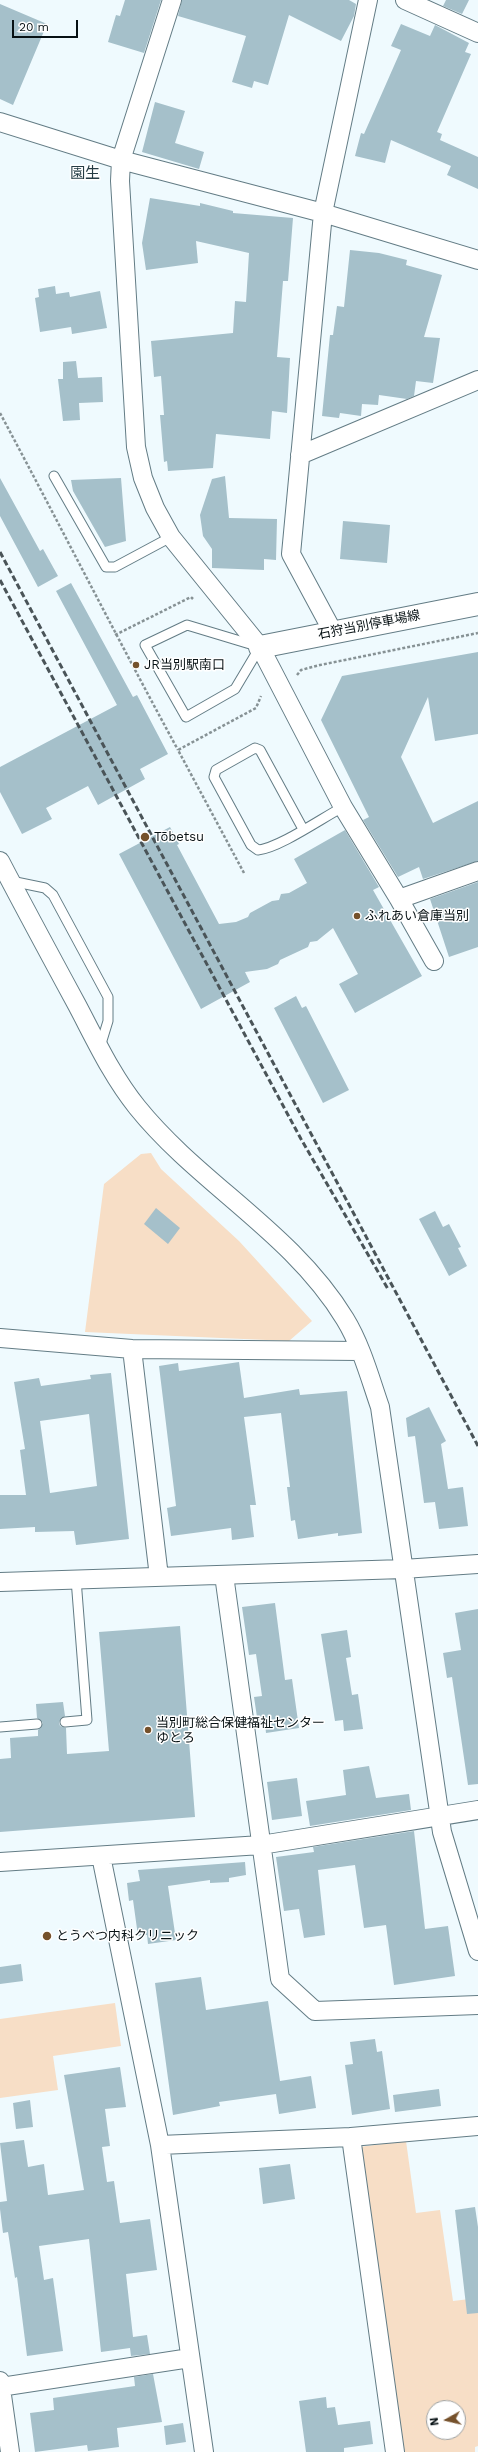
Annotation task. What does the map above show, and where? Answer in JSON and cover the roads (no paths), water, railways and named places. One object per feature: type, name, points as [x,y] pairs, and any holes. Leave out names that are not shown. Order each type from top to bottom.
[{"type":"main road","name":"石狩当別停車場線","points":[[260,647],[478,604]]},
{"type":"street","points":[[172,0],[121,160],[120,181],[136,447],[143,478],[155,508],[171,537],[260,647],[343,807],[399,899],[434,961]]},
{"type":"street","points":[[333,632],[291,554],[323,213],[368,0]]},
{"type":"street","points":[[405,0],[478,33]]},
{"type":"street","points":[[0,122],[121,160],[323,213],[478,260]]},
{"type":"street","points":[[300,455],[478,380]]},
{"type":"street","points":[[0,861],[99,1048],[135,1105],[152,1125],[181,1154],[285,1245],[306,1267],[346,1320],[360,1351],[380,1407],[442,1832],[478,1951]]},
{"type":"street","points":[[399,899],[478,871]]},
{"type":"street","points":[[0,1338],[132,1349],[360,1351]]},
{"type":"street","points":[[132,1349],[159,1577]]},
{"type":"street","points":[[0,1582],[403,1569],[478,1564]]},
{"type":"street","points":[[224,1575],[280,1979],[315,2011],[478,2006]]},
{"type":"street","points":[[0,1862],[261,1845],[478,1810]]},
{"type":"street","points":[[101,1856],[160,2145],[204,2452]]},
{"type":"street","points":[[160,2145],[351,2137],[478,2126]]},
{"type":"street","points":[[351,2137],[395,2452]]},
{"type":"street","points":[[10,2452],[0,2385],[190,2358]]},
{"type":"lane","points":[[54,476],[106,567],[115,567],[171,537]]},
{"type":"lane","points":[[188,625],[260,647],[235,689],[186,717],[145,645],[188,625]]},
{"type":"lane","points":[[303,829],[260,750],[254,748],[216,770],[214,777],[251,845],[258,850],[266,849],[303,829],[343,807]]},
{"type":"lane","points":[[11,881],[45,888],[53,895],[104,991],[109,1006],[108,1021],[99,1048]]},
{"type":"lane","points":[[65,1722],[87,1720],[76,1579]]},
{"type":"lane","points":[[0,1727],[38,1724]]},
{"type":"railway","points":[[0,552],[478,1446]]},
{"type":"railway","points":[[0,580],[301,1139],[388,1289]]},
{"type":"place","name":"JR当別駅南口","points":[[136,665]]},
{"type":"place","name":"Tōbetsu","points":[[145,837]]},
{"type":"place","name":"ふれあい倉庫当別","points":[[357,916]]},
{"type":"place","name":"当別町総合保健福祉センター ゆとろ","points":[[148,1730]]},
{"type":"place","name":"とうべつ内科クリニック","points":[[47,1936]]},
{"type":"district","name":"園生","points":[[85,174]]}]
